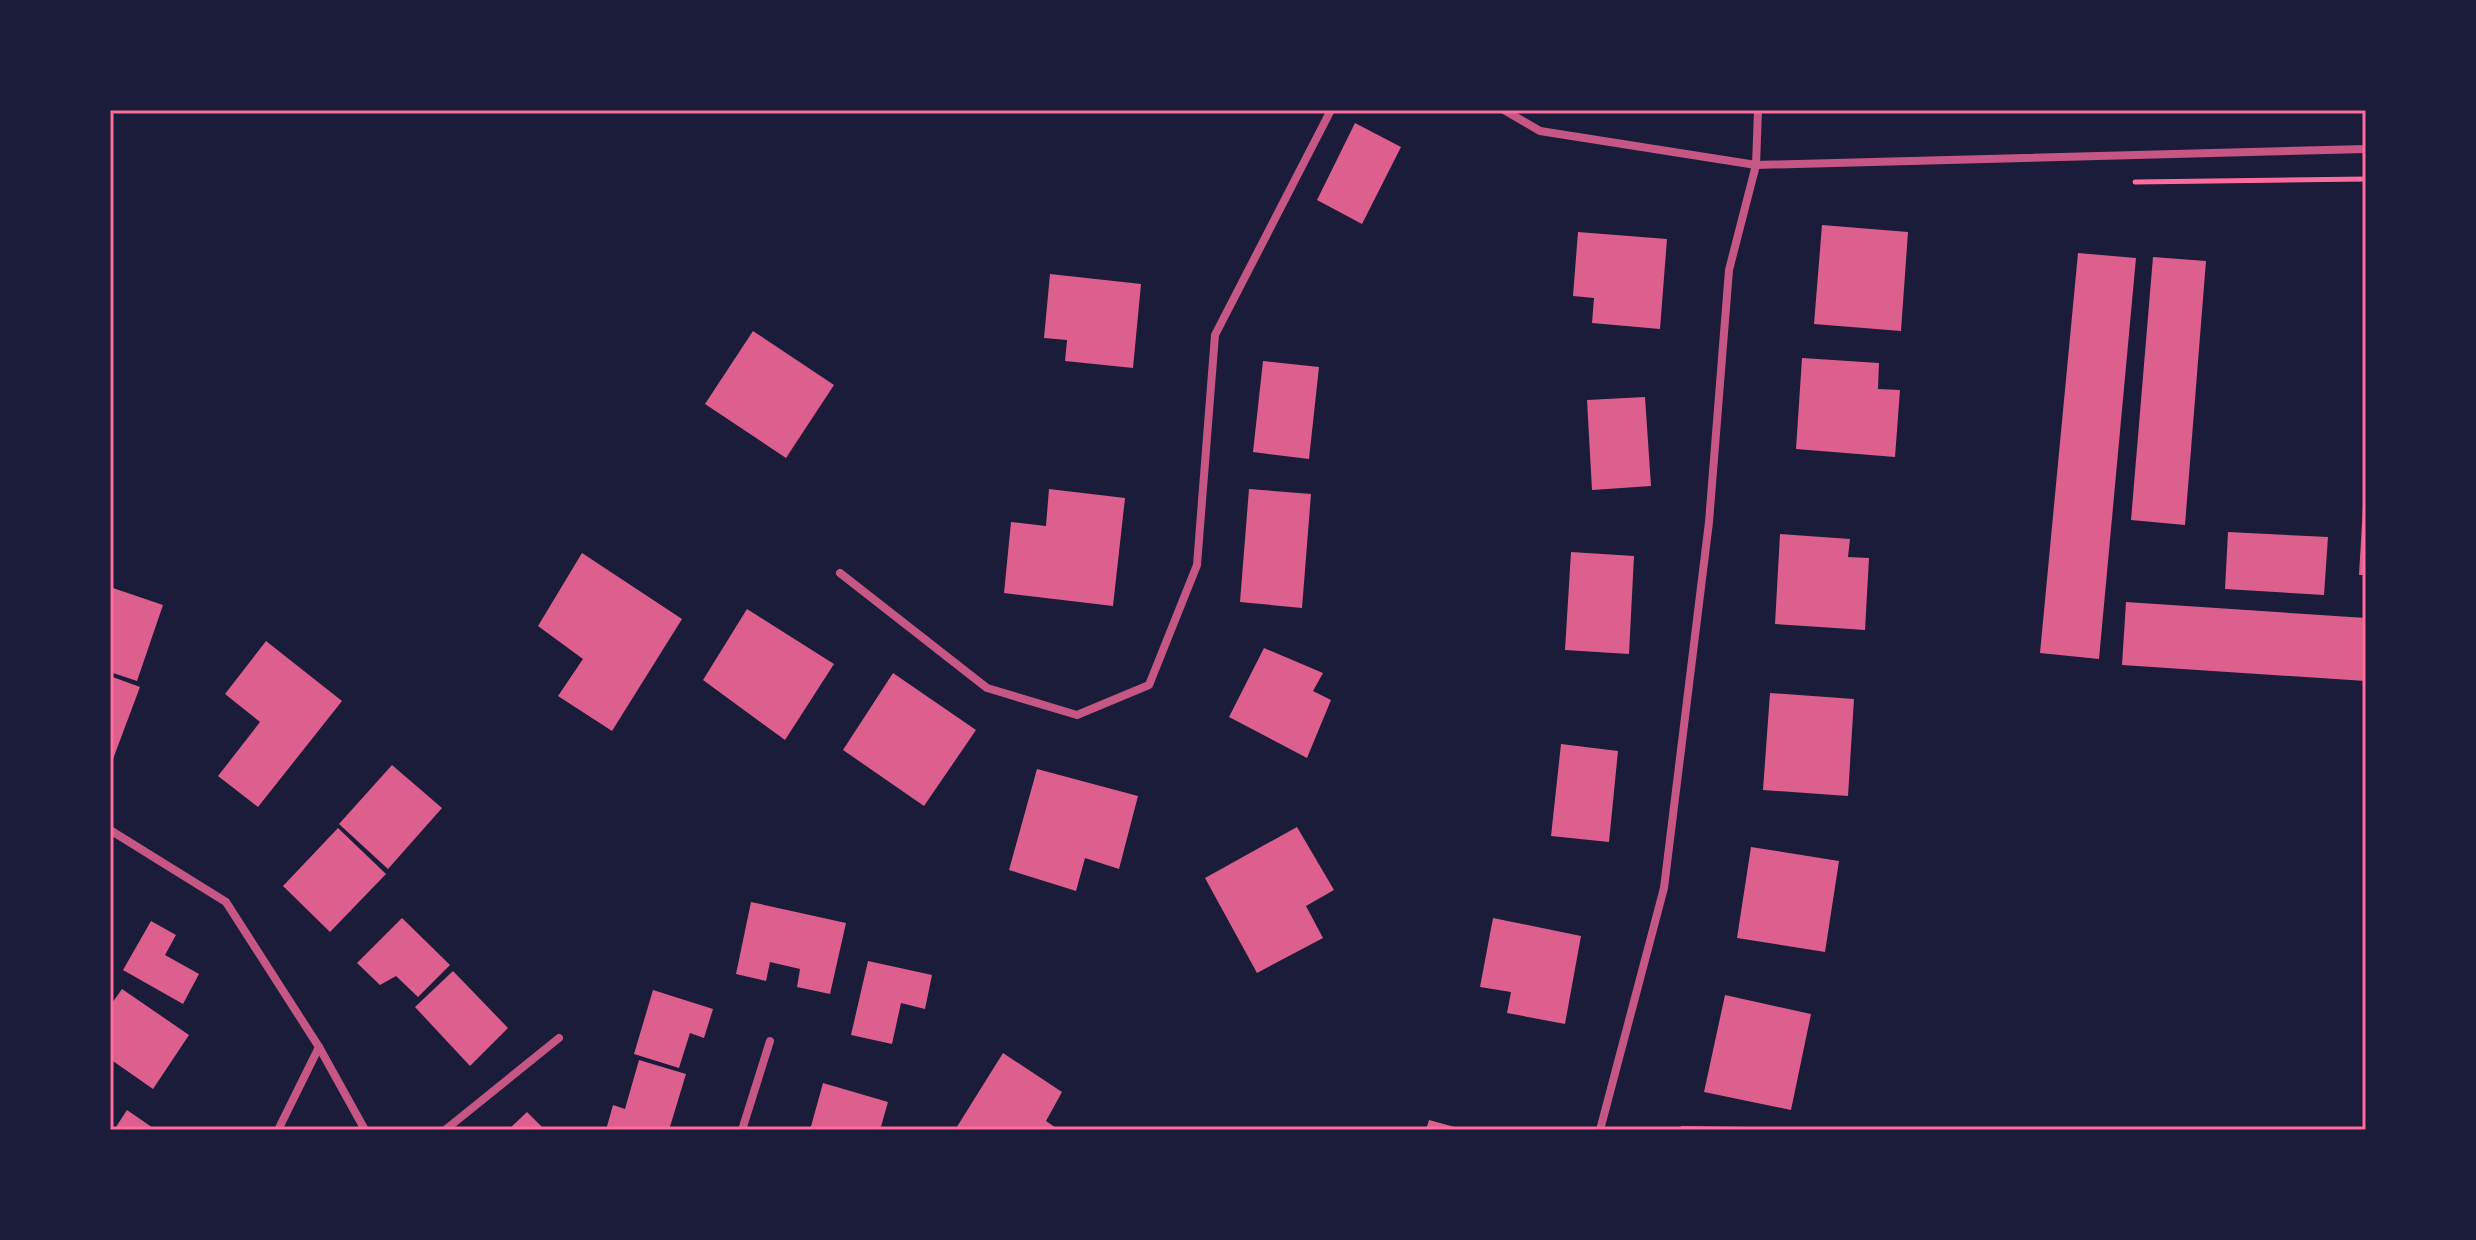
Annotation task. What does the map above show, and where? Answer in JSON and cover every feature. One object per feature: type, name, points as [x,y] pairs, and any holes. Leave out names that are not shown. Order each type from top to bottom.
[{"type":"street","points":[[840,573],[987,688],[1077,715],[1149,685],[1197,565],[1215,335],[1331,110]]},
{"type":"street","points":[[1504,110],[1540,131],[1756,165],[2366,149]]},
{"type":"street","points":[[1600,1130],[1664,888],[1709,522],[1729,270],[1756,165],[1758,110]]},
{"type":"street","points":[[110,830],[226,902],[319,1047],[365,1130]]},
{"type":"street","points":[[445,1130],[559,1038]]},
{"type":"street","points":[[742,1130],[770,1041]]},
{"type":"street","points":[[278,1130],[319,1047]]},
{"type":"building","points":[[1355,123],[1401,147],[1362,224],[1317,200]]},
{"type":"building","points":[[1822,225],[1908,232],[1901,331],[1814,324]]},
{"type":"building","points":[[1578,232],[1667,239],[1660,329],[1592,323],[1594,298],[1573,296]]},
{"type":"building","points":[[2078,253],[2136,258],[2099,659],[2040,653]]},
{"type":"building","points":[[2153,257],[2206,261],[2185,525],[2131,520]]},
{"type":"building","points":[[1050,274],[1141,284],[1133,368],[1065,361],[1067,340],[1044,338]]},
{"type":"building","points":[[753,331],[834,385],[786,458],[705,404]]},
{"type":"building","points":[[1802,358],[1879,363],[1878,389],[1900,390],[1895,457],[1796,449]]},
{"type":"building","points":[[1263,361],[1319,367],[1309,459],[1253,452]]},
{"type":"building","points":[[1645,397],[1651,486],[1592,490],[1587,400]]},
{"type":"building","points":[[2364,488],[2366,575],[2359,575]]},
{"type":"building","points":[[1049,489],[1125,498],[1113,606],[1004,593],[1011,522],[1046,526]]},
{"type":"building","points":[[1249,489],[1311,494],[1302,608],[1240,602]]},
{"type":"building","points":[[2228,532],[2328,537],[2324,595],[2225,589]]},
{"type":"building","points":[[1780,534],[1850,539],[1848,557],[1869,558],[1865,630],[1775,624]]},
{"type":"building","points":[[1571,552],[1634,556],[1629,654],[1565,650]]},
{"type":"building","points":[[582,553],[682,619],[612,731],[558,696],[583,659],[538,626]]},
{"type":"building","points":[[110,587],[163,605],[137,681],[110,672]]},
{"type":"building","points":[[2126,602],[2366,618],[2366,681],[2122,665]]},
{"type":"building","points":[[747,609],[834,664],[785,740],[703,680]]},
{"type":"building","points":[[266,641],[342,701],[258,807],[218,776],[260,722],[225,694]]},
{"type":"building","points":[[1264,648],[1323,673],[1313,691],[1331,700],[1307,758],[1229,717]]},
{"type":"building","points":[[893,673],[976,730],[924,806],[843,750]]},
{"type":"building","points":[[110,676],[140,687],[110,767]]},
{"type":"building","points":[[1770,693],[1854,699],[1848,796],[1763,790]]},
{"type":"building","points":[[1561,744],[1618,751],[1609,842],[1551,836]]},
{"type":"building","points":[[392,765],[442,808],[388,869],[339,824]]},
{"type":"building","points":[[1037,769],[1138,796],[1119,869],[1085,858],[1076,891],[1009,870]]},
{"type":"building","points":[[1297,827],[1334,890],[1306,906],[1323,938],[1257,973],[1205,878]]},
{"type":"building","points":[[338,828],[386,874],[330,932],[283,886]]},
{"type":"building","points":[[1751,847],[1839,861],[1825,952],[1737,938]]},
{"type":"building","points":[[751,902],[846,923],[830,994],[797,987],[800,969],[770,962],[766,981],[736,974]]},
{"type":"building","points":[[402,918],[450,965],[418,997],[396,976],[380,985],[357,963]]},
{"type":"building","points":[[1493,918],[1581,936],[1565,1024],[1507,1013],[1511,992],[1480,987]]},
{"type":"building","points":[[151,921],[176,935],[165,955],[199,974],[183,1004],[123,970]]},
{"type":"building","points":[[868,961],[932,975],[925,1009],[901,1003],[892,1044],[851,1035]]},
{"type":"building","points":[[453,971],[508,1028],[470,1066],[415,1007]]},
{"type":"building","points":[[122,989],[189,1035],[153,1089],[110,1059],[110,1006]]},
{"type":"building","points":[[653,990],[713,1009],[704,1038],[690,1033],[679,1068],[634,1054]]},
{"type":"building","points":[[1725,995],[1811,1014],[1791,1110],[1704,1092]]},
{"type":"building","points":[[1003,1053],[1062,1092],[1046,1121],[1059,1130],[955,1130]]},
{"type":"building","points":[[639,1060],[686,1074],[669,1130],[606,1130],[613,1105],[625,1109]]},
{"type":"building","points":[[823,1083],[888,1102],[880,1130],[810,1130]]},
{"type":"building","points":[[127,1110],[156,1130],[114,1130]]},
{"type":"building","points":[[527,1112],[545,1130],[508,1130]]},
{"type":"building","points":[[1429,1120],[1462,1129],[1462,1130],[1426,1130]]},
{"type":"building","points":[[1681,1126],[1748,1127],[1748,1130],[1681,1130]]}]
